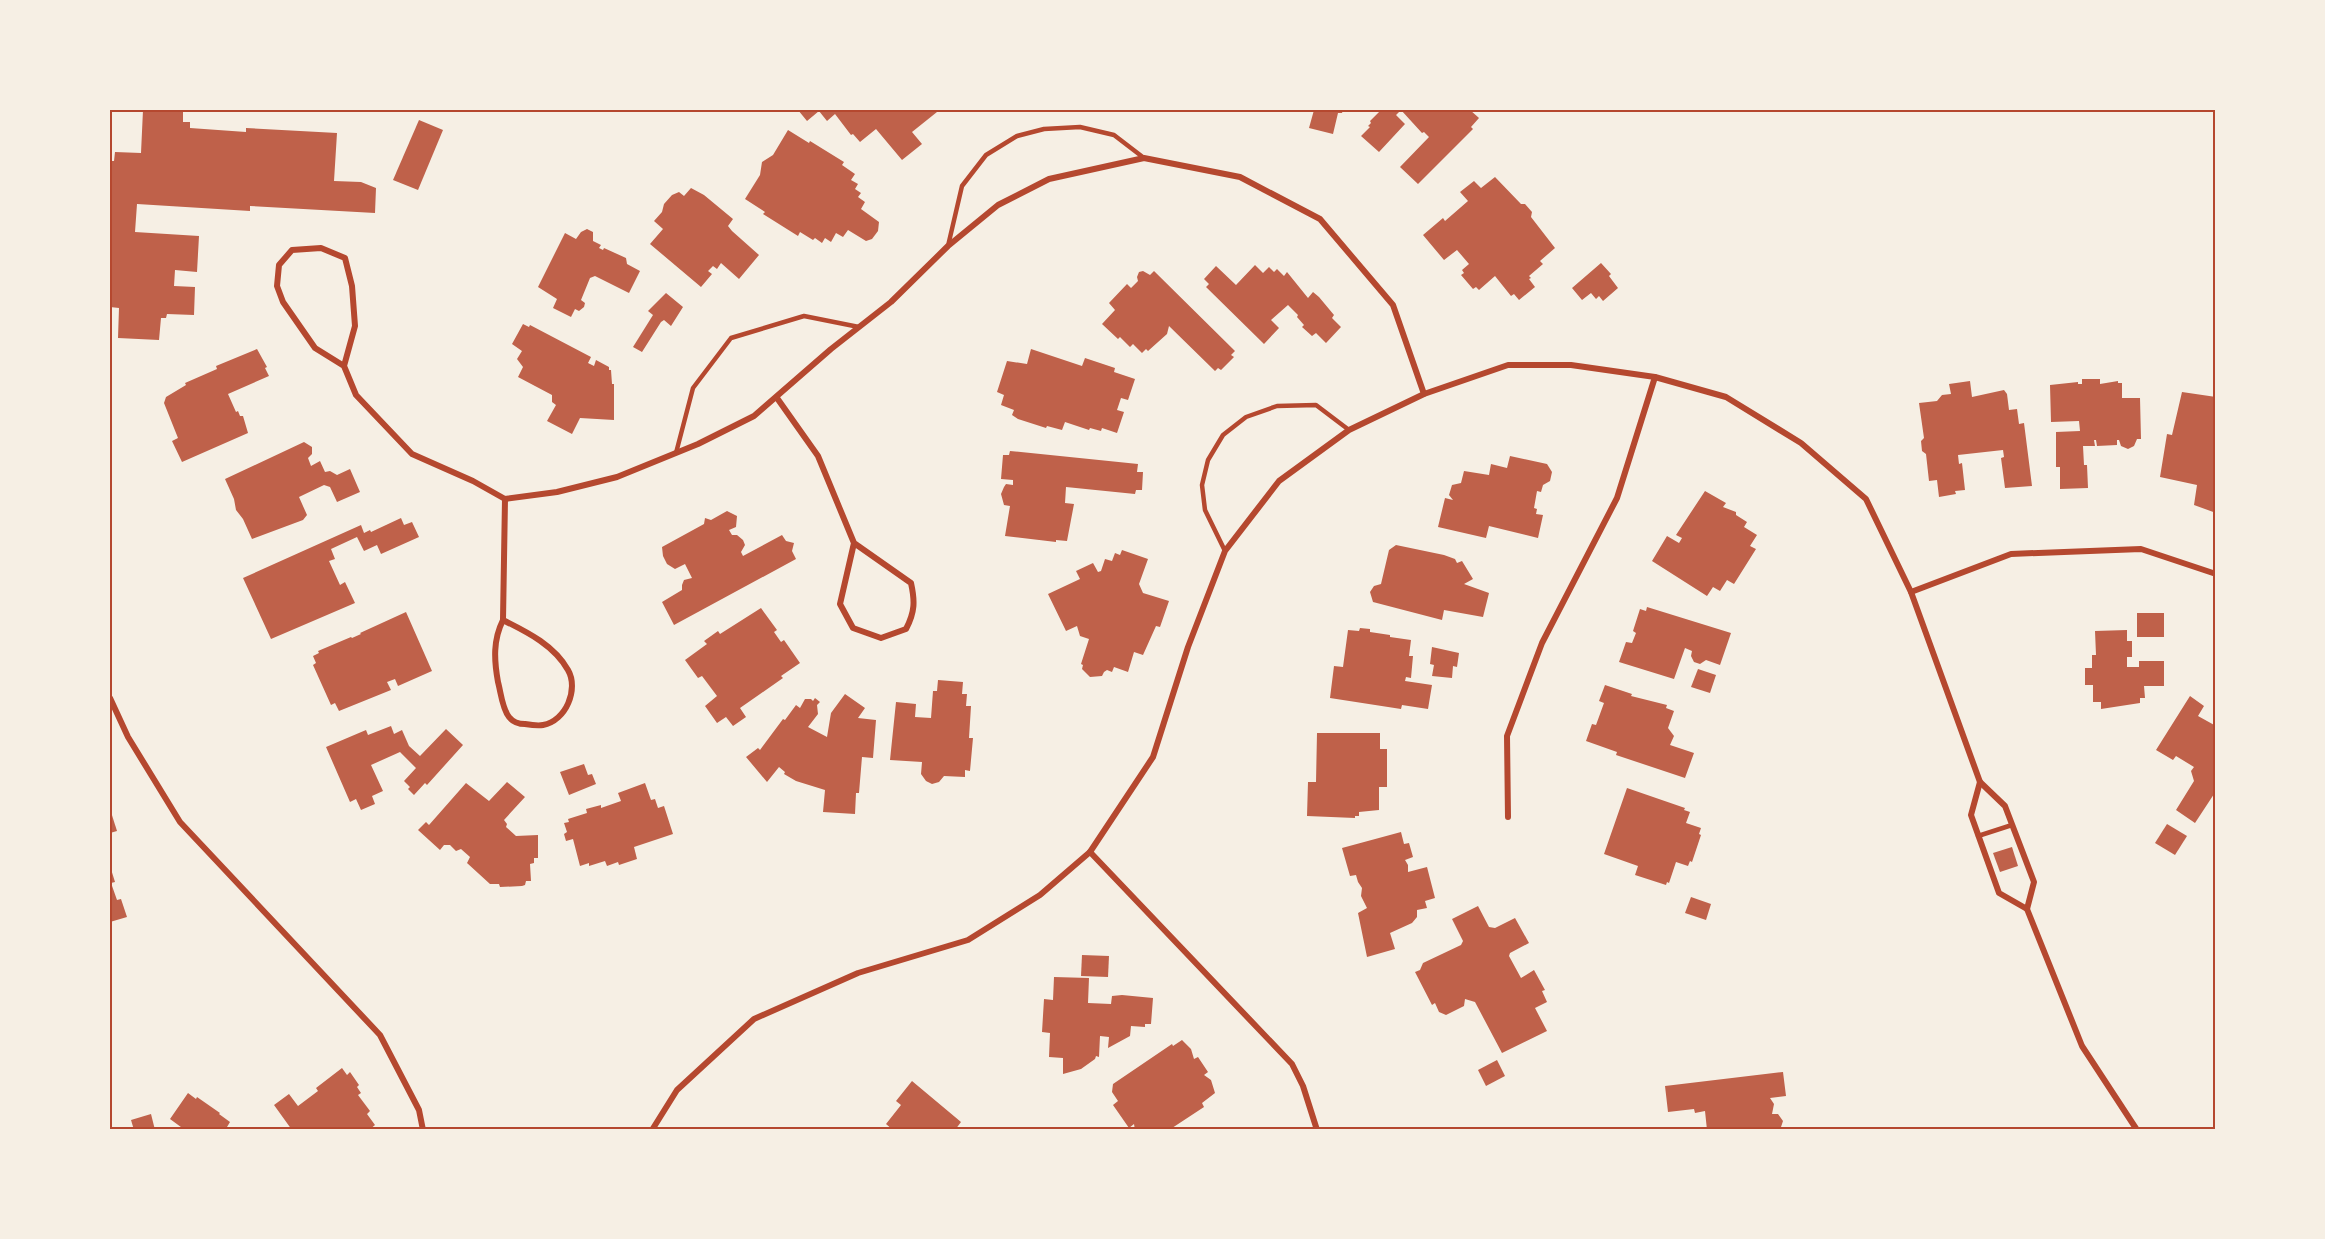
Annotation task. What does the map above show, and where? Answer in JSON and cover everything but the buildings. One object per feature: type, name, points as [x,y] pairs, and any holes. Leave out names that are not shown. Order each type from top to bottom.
[{"type":"street","points":[[344,366],[355,326],[352,286],[345,258],[321,248],[292,250],[279,265],[277,286],[283,302],[315,348],[344,366],[356,395],[412,454],[473,481],[505,500],[557,492],[617,477],[676,453],[754,416],[891,302],[948,246],[998,205],[1049,179],[1144,158],[1240,177],[1320,219],[1393,305],[1424,394]]},
{"type":"street","points":[[652,1130],[677,1090],[754,1019],[858,973],[968,940],[1040,895],[1090,852],[1152,757],[1188,647],[1225,551],[1279,481],[1349,430],[1424,394],[1509,365],[1571,365],[1655,377],[1726,397],[1801,443],[1866,500],[1911,592],[1980,782],[2006,806],[2034,882],[2027,909],[2082,1046],[2137,1130]]},
{"type":"street","points":[[1508,817],[1507,736],[1542,643],[1617,498],[1655,377]]},
{"type":"street","points":[[777,398],[818,456],[854,543],[911,583],[915,600],[913,615],[906,629],[881,638],[853,627],[840,604],[854,543]]},
{"type":"street","points":[[503,620],[530,633],[549,647],[568,670],[572,683],[570,701],[561,715],[546,725],[519,724],[510,719],[496,670],[496,633],[503,620],[505,500]]},
{"type":"street","points":[[1911,592],[2011,554],[2141,549],[2216,574]]},
{"type":"street","points":[[110,698],[128,737],[180,822],[380,1035],[419,1110],[423,1130]]},
{"type":"street","points":[[1980,782],[1971,815],[1999,893],[2027,909]]},
{"type":"street","points":[[1090,852],[1292,1064],[1303,1086],[1317,1130]]},
{"type":"lane","points":[[948,246],[962,186],[986,155],[1017,136],[1044,129],[1080,127],[1114,135],[1144,158]]},
{"type":"lane","points":[[676,453],[693,388],[731,338],[804,316],[859,327]]},
{"type":"lane","points":[[1225,551],[1205,510],[1202,485],[1208,460],[1223,435],[1246,417],[1277,406],[1316,405],[1349,430]]},
{"type":"lane","points":[[1978,836],[2012,825]]}]
